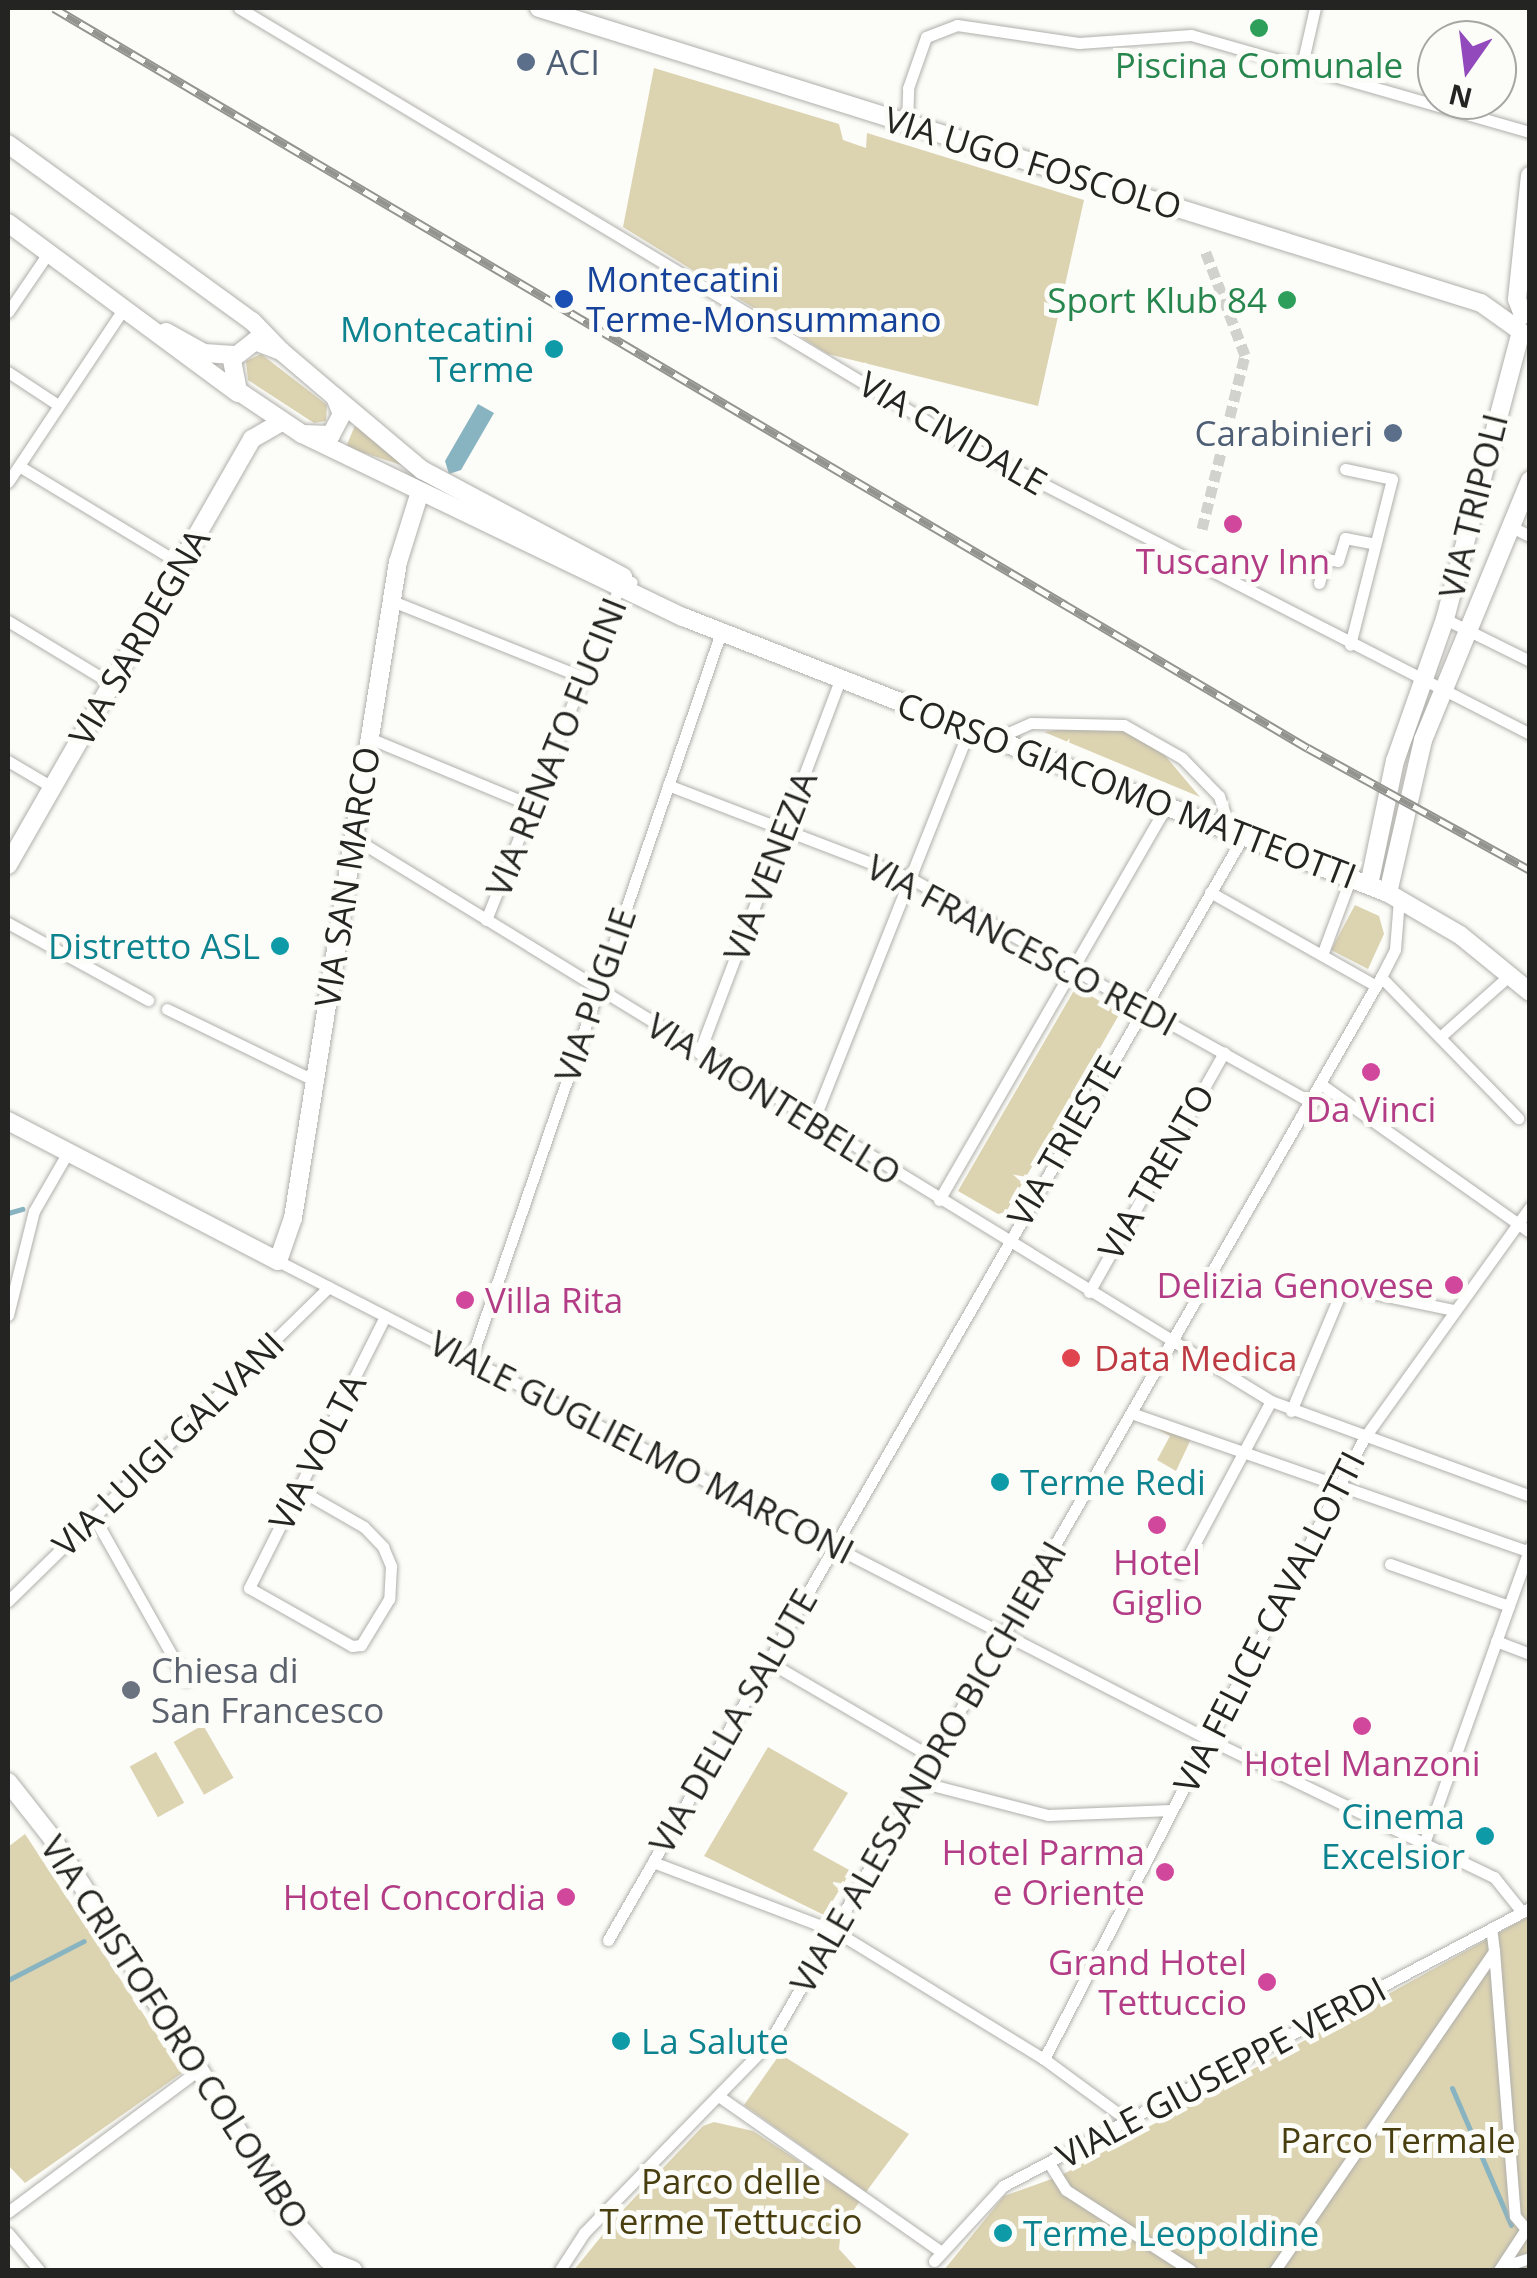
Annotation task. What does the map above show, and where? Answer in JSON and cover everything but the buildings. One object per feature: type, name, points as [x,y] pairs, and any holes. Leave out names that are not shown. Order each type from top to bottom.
[{"type":"main road","name":"VIA UGO FOSCOLO","points":[[539,8],[1481,303],[1524,327]]},
{"type":"main road","name":"CORSO GIACOMO MATTEOTTI","points":[[8,144],[214,298],[422,470],[626,585]]},
{"type":"main road","name":"VIA TRIPOLI","points":[[1370,885],[1419,679],[1445,619],[1524,327],[1517,299],[1530,176]]},
{"type":"main road","points":[[8,222],[150,327],[231,352]]},
{"type":"main road","points":[[214,298],[236,323],[232,378],[243,396]]},
{"type":"main road","name":"CORSO GIACOMO MATTEOTTI","points":[[150,327],[201,370],[282,422],[419,494],[626,585],[713,628],[1370,885],[1512,973],[1530,992]]},
{"type":"main road","points":[[201,370],[231,352],[261,341],[281,351]]},
{"type":"main road","points":[[302,434],[334,432],[342,414],[335,397]]},
{"type":"main road","name":"VIA SARDEGNA","points":[[8,865],[252,438],[282,422]]},
{"type":"main road","points":[[1393,896],[1404,803],[1442,690],[1530,480]]},
{"type":"main road","name":"VIA SAN MARCO","points":[[278,1261],[294,1218],[392,601],[419,494]]},
{"type":"main road","points":[[8,1122],[278,1261]]},
{"type":"main road","name":"VIA CRISTOFORO COLOMBO","points":[[8,1782],[52,1838],[298,2226],[344,2270]]},
{"type":"street","name":"VIA CIVIDALE","points":[[239,8],[965,444],[1350,645],[1530,734]]},
{"type":"street","points":[[1302,66],[1316,8]]},
{"type":"street","points":[[907,124],[908,88],[922,46],[932,30],[948,25],[1079,43],[1184,34],[1530,132]]},
{"type":"street","points":[[8,312],[48,252]]},
{"type":"street","points":[[8,482],[124,308]]},
{"type":"street","points":[[8,372],[58,405]]},
{"type":"street","points":[[19,466],[181,564]]},
{"type":"street","points":[[1345,469],[1392,479],[1350,645]]},
{"type":"street","points":[[1510,526],[1530,536]]},
{"type":"street","points":[[1319,582],[1326,559],[1338,561],[1345,538],[1375,544]]},
{"type":"street","name":"VIA RENATO FUCINI","points":[[486,920],[582,677],[626,585]]},
{"type":"street","points":[[392,601],[582,677]]},
{"type":"street","points":[[1445,619],[1530,661]]},
{"type":"street","points":[[8,621],[112,684]]},
{"type":"street","name":"VIA PUGLIE","points":[[471,1359],[668,785],[713,628]]},
{"type":"street","name":"VIA VENEZIA","points":[[699,1053],[841,678]]},
{"type":"street","points":[[997,738],[1031,723],[1124,725],[1182,758],[1220,796],[1237,832]]},
{"type":"street","points":[[814,1122],[970,727]]},
{"type":"street","points":[[369,738],[531,804]]},
{"type":"street","points":[[8,761],[52,787]]},
{"type":"street","name":"VIA FRANCESCO REDI","points":[[668,785],[910,878],[1312,1103]]},
{"type":"street","points":[[940,1200],[1167,805]]},
{"type":"street","name":"VIA TRIESTE","points":[[1007,1241],[1210,892],[1237,832]]},
{"type":"street","name":"VIA MONTEBELLO","points":[[354,838],[1171,1343]]},
{"type":"street","points":[[1322,955],[1351,878]]},
{"type":"street","points":[[1210,892],[1379,982],[1440,1037],[1518,1118]]},
{"type":"street","name":"VIALE ALESSANDRO BICCHIERAI","points":[[566,2258],[691,2119],[720,2098],[768,2043],[1379,982],[1394,949],[1393,896]]},
{"type":"street","points":[[8,923],[148,1000]]},
{"type":"street","points":[[1440,1037],[1512,973]]},
{"type":"street","points":[[167,1009],[314,1080]]},
{"type":"street","name":"VIA TRENTO","points":[[1088,1292],[1224,1052]]},
{"type":"street","points":[[1322,1085],[1530,1232]]},
{"type":"street","points":[[8,1314],[13,1267],[34,1211],[68,1152]]},
{"type":"street","name":"VIA FELICE CAVALLOTTI","points":[[1044,2058],[1364,1438],[1530,1207]]},
{"type":"street","name":"VIA DELLA SALUTE","points":[[608,1940],[1007,1241]]},
{"type":"street","name":"VIALE GUGLIELMO MARCONI","points":[[278,1261],[1208,1738],[1494,1878],[1526,1910]]},
{"type":"street","name":"VIA LUIGI GALVANI","points":[[8,1601],[329,1287]]},
{"type":"street","points":[[1291,1411],[1343,1287],[1454,1310]]},
{"type":"street","name":"VIA VOLTA","points":[[298,1488],[364,1527],[384,1547],[391,1566],[388,1599],[361,1645],[352,1646],[248,1588],[298,1488],[385,1316]]},
{"type":"street","points":[[1171,1343],[1291,1411],[1530,1496]]},
{"type":"street","points":[[1179,1574],[1271,1402]]},
{"type":"street","points":[[1131,1414],[1342,1481],[1529,1550],[1423,1846]]},
{"type":"street","points":[[94,1517],[186,1680]]},
{"type":"street","points":[[1390,1564],[1509,1606]]},
{"type":"street","points":[[1496,1641],[1530,1654]]},
{"type":"street","points":[[768,1662],[934,1758]]},
{"type":"street","points":[[920,1782],[1048,1815],[1171,1810]]},
{"type":"street","points":[[653,1862],[835,1931],[1044,2058],[1131,2123]]},
{"type":"street","name":"VIALE GIUSEPPE VERDI","points":[[720,2098],[937,2256],[1002,2186],[1131,2123],[1526,1910]]},
{"type":"street","points":[[1491,1928],[1516,2216],[1526,2229],[1504,2268]]},
{"type":"street","points":[[1275,2270],[1494,1951]]},
{"type":"street","points":[[8,2212],[200,2069]]},
{"type":"street","points":[[1050,2163],[1066,2190],[1190,2270]]},
{"type":"street","points":[[8,2232],[38,2270]]},
{"type":"street","points":[[549,2270],[566,2258]]},
{"type":"street","points":[[560,2270],[566,2258]]},
{"type":"street","points":[[1504,2268],[1530,2258]]},
{"type":"green space","points":[[654,68],[839,124],[843,140],[866,148],[867,133],[1084,200],[1038,406],[828,354],[623,227]]},
{"type":"green space","points":[[261,354],[327,405],[326,421],[314,423],[248,380],[246,361]]},
{"type":"green space","points":[[356,423],[402,463],[401,465],[346,447]]},
{"type":"green space","points":[[1090,725],[1124,731],[1162,752],[1200,797],[1044,732]]},
{"type":"green space","points":[[1355,905],[1379,916],[1384,934],[1368,969],[1331,950]]},
{"type":"green space","points":[[1076,987],[1120,1013],[1006,1212],[998,1214],[958,1191]]},
{"type":"green space","points":[[1145,1422],[1192,1437],[1176,1471],[1157,1460],[1170,1436]]},
{"type":"green space","points":[[203,1725],[234,1778],[204,1795],[174,1742]]},
{"type":"green space","points":[[768,1747],[848,1793],[813,1850],[851,1871],[824,1915],[704,1856]]},
{"type":"green space","points":[[156,1752],[184,1803],[158,1817],[130,1767]]},
{"type":"green space","points":[[25,1834],[182,2073],[25,2183],[8,2165],[8,1847]]},
{"type":"green space","name":"Parco Termale","points":[[1529,1916],[1529,2270],[944,2270],[1004,2196],[1060,2176]]},
{"type":"green space","points":[[780,2054],[909,2134],[866,2192],[744,2105]]},
{"type":"green space","name":"Parco delle Terme Tettuccio","points":[[714,2122],[753,2131],[860,2201],[841,2228],[839,2249],[858,2270],[574,2270],[621,2212],[703,2126]]},
{"type":"water","points":[[478,404],[494,413],[461,470],[449,474],[445,461]]},
{"type":"waterway","points":[[8,1213],[22,1209]]},
{"type":"waterway","points":[[8,1980],[84,1941]]},
{"type":"waterway","points":[[1452,2088],[1511,2225]]},
{"type":"tunnel","points":[[1202,529],[1245,355],[1205,250]]},
{"type":"railway","points":[[54,8],[1308,748],[1530,870]]},
{"type":"place","name":"Piscina Comunale","points":[[1259,28]]},
{"type":"place","name":"ACI","points":[[526,62]]},
{"type":"place","name":"Montecatini Terme-Monsummano","points":[[564,299]]},
{"type":"place","name":"Sport Klub 84","points":[[1287,300]]},
{"type":"place","name":"Montecatini Terme","points":[[554,349]]},
{"type":"place","name":"Carabinieri","points":[[1393,433]]},
{"type":"place","name":"Tuscany Inn","points":[[1233,524]]},
{"type":"place","name":"Distretto ASL","points":[[280,946]]},
{"type":"place","name":"Da Vinci","points":[[1371,1072]]},
{"type":"place","name":"Delizia Genovese","points":[[1454,1285]]},
{"type":"place","name":"Villa Rita","points":[[465,1300]]},
{"type":"place","name":"Data Medica","points":[[1071,1358]]},
{"type":"place","name":"Terme Redi","points":[[1000,1482]]},
{"type":"place","name":"Hotel Giglio","points":[[1157,1525]]},
{"type":"place","name":"Chiesa di San Francesco","points":[[131,1690]]},
{"type":"place","name":"Hotel Manzoni","points":[[1362,1726]]},
{"type":"place","name":"Cinema Excelsior","points":[[1485,1836]]},
{"type":"place","name":"Hotel Parma e Oriente","points":[[1165,1872]]},
{"type":"place","name":"Hotel Concordia","points":[[566,1897]]},
{"type":"place","name":"Grand Hotel Tettuccio","points":[[1267,1982]]},
{"type":"place","name":"La Salute","points":[[621,2041]]},
{"type":"place","name":"Terme Leopoldine","points":[[1003,2233]]}]
